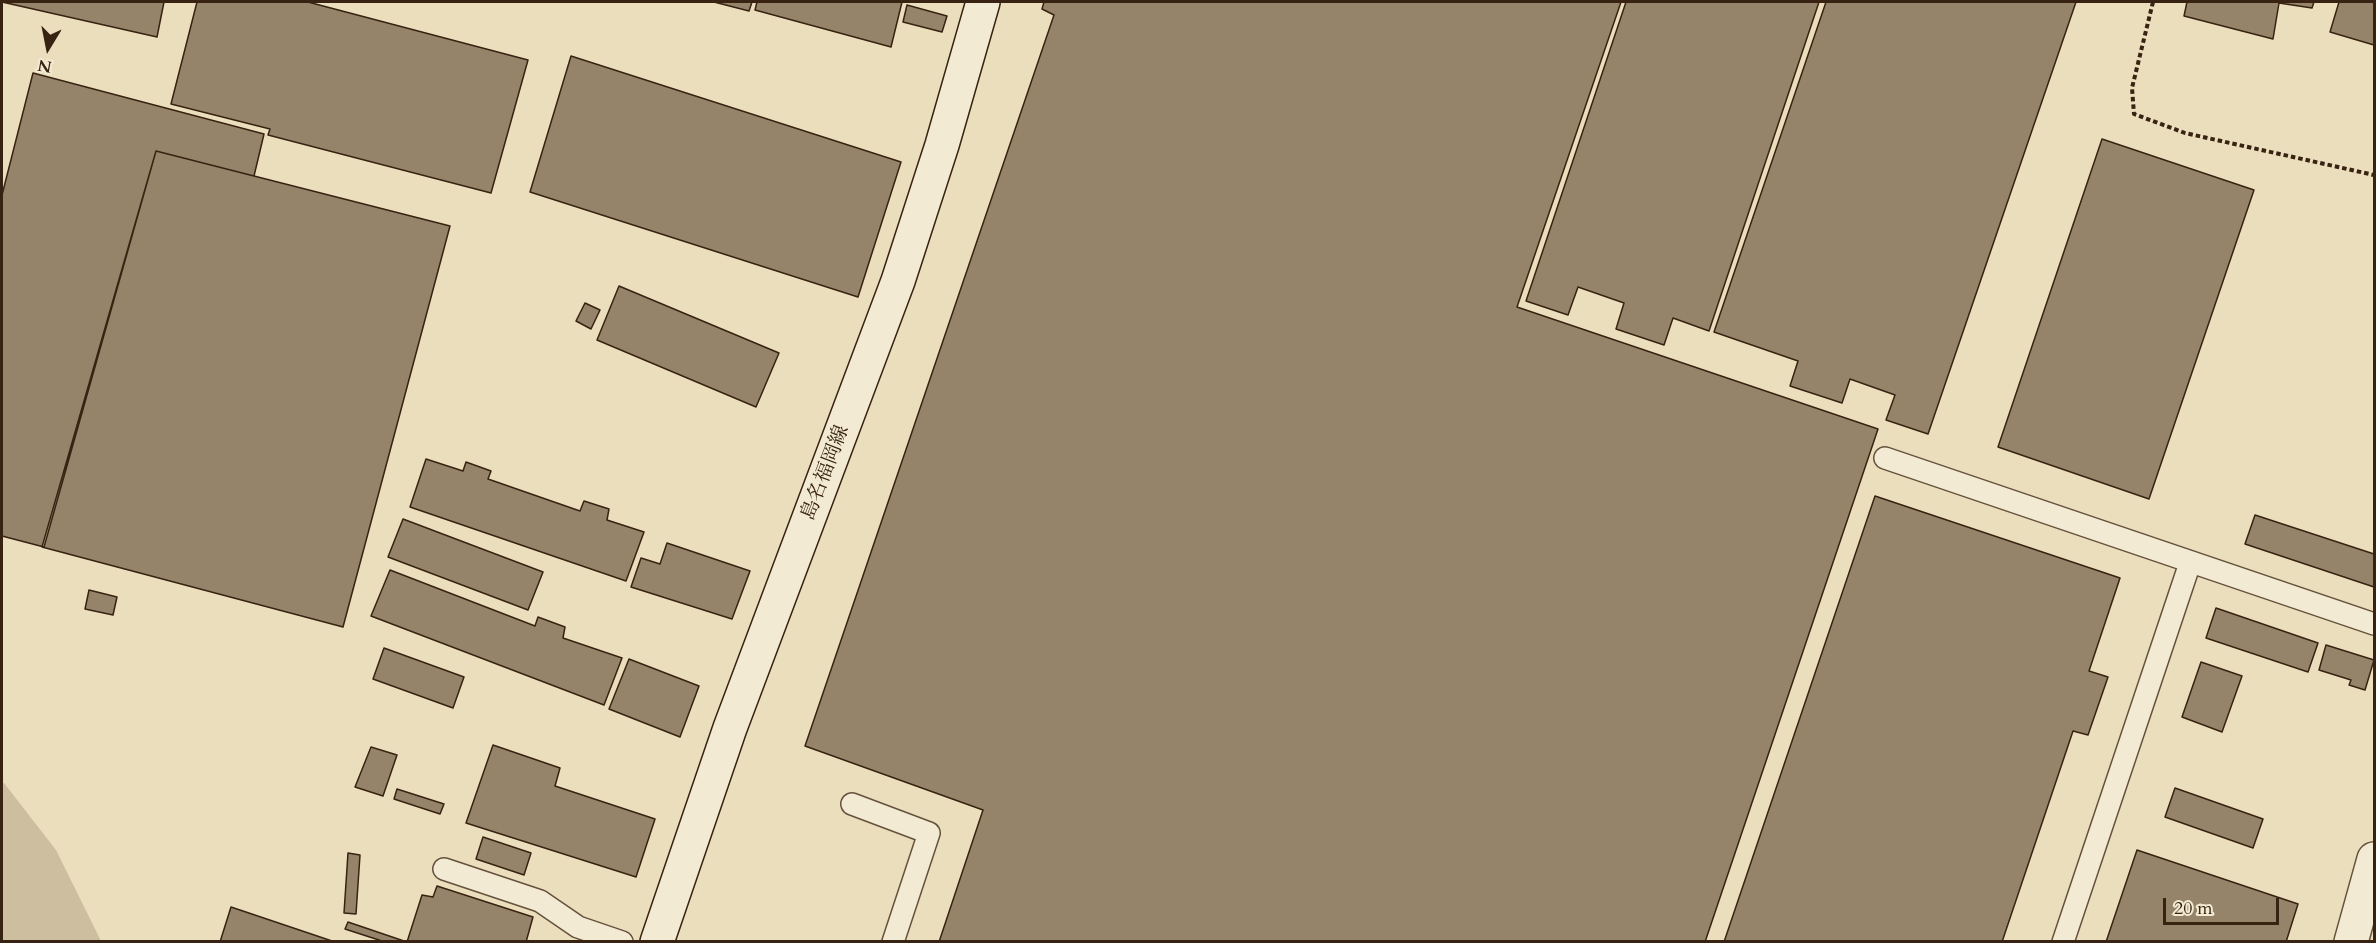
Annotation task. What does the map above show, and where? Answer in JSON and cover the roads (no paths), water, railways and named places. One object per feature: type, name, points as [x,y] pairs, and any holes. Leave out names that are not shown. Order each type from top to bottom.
[{"type":"main road","name":"島名福岡線","points":[[657,942],[730,728],[898,280],[942,145],[983,2]]},
{"type":"main road","points":[[2351,942],[2374,859]]},
{"type":"lane","points":[[1885,458],[2374,624]]},
{"type":"lane","points":[[2063,942],[2190,563]]},
{"type":"lane","points":[[852,804],[929,833],[893,942]]},
{"type":"lane","points":[[444,869],[540,901],[578,927],[622,942]]}]
